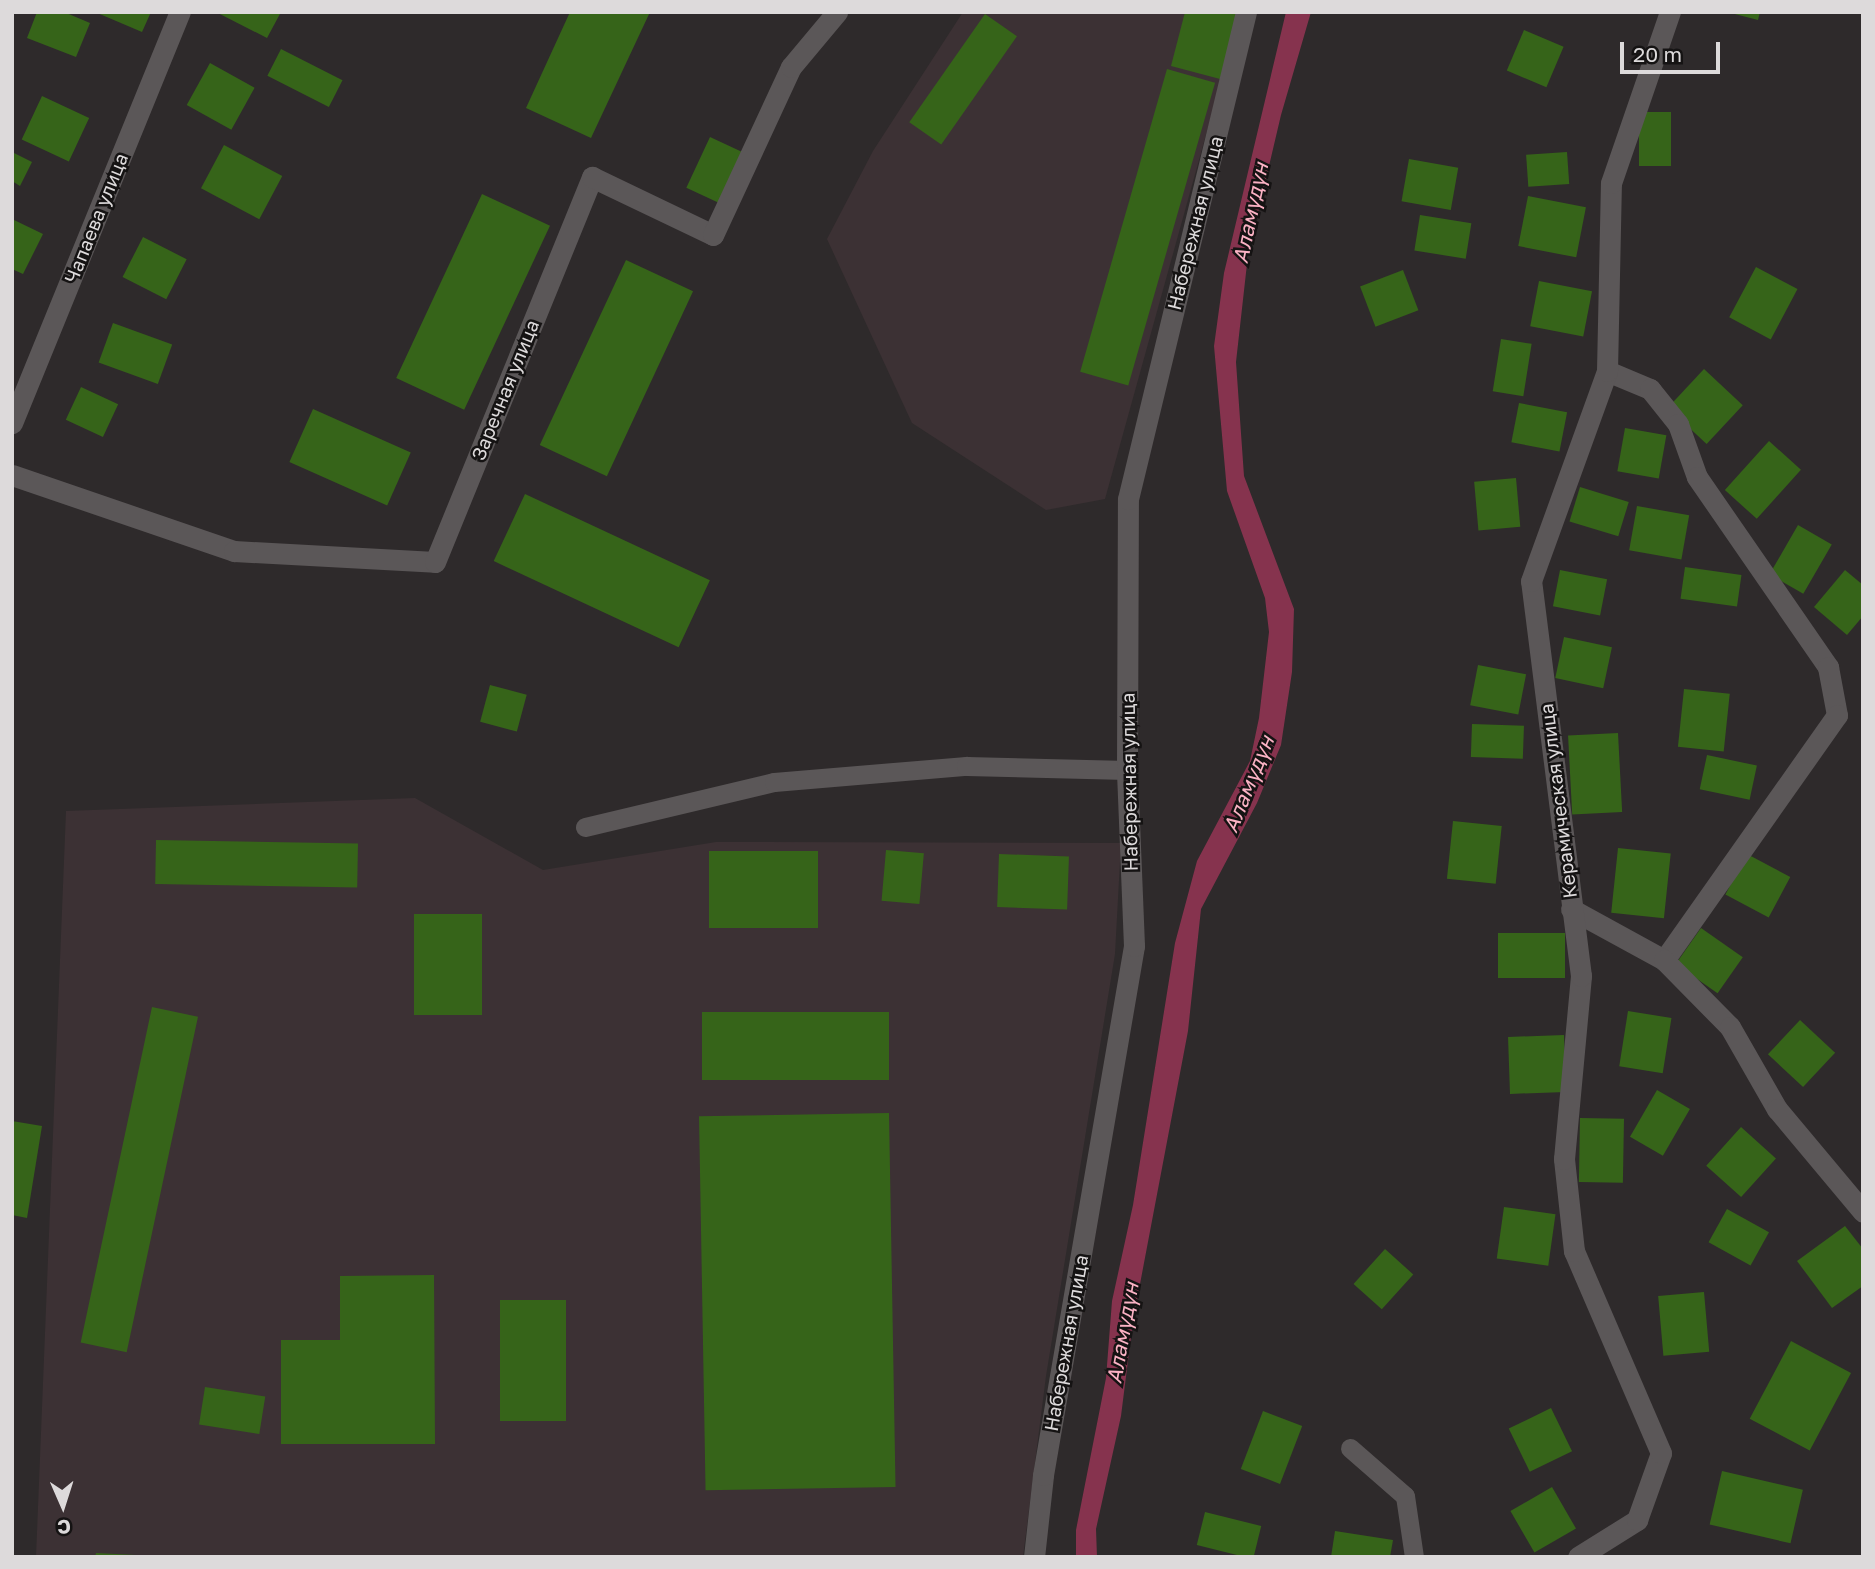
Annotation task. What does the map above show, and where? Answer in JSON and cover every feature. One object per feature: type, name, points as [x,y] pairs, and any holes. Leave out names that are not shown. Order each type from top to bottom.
[{"type":"street","name":"Чапаева улица","points":[[12,423],[180,12]]},
{"type":"street","name":"Заречная улица","points":[[12,475],[233,551],[435,562],[593,177],[713,235],[792,67],[837,12]]},
{"type":"street","name":"Набережная улица","points":[[1034,1557],[1043,1475],[1134,946],[1127,770],[1128,499],[1246,12]]},
{"type":"street","name":"Керамическая улица","points":[[1578,1557],[1637,1520],[1661,1453],[1574,1251],[1564,1159],[1581,976],[1531,581],[1606,371],[1611,183],[1670,12]]},
{"type":"street","points":[[1606,371],[1650,389],[1678,424],[1697,477],[1828,667],[1837,715],[1664,960]]},
{"type":"street","points":[[1572,908],[1664,960],[1730,1027],[1777,1109],[1863,1212]]},
{"type":"lane","points":[[584,827],[774,782],[966,766],[1127,770]]},
{"type":"lane","points":[[1350,1448],[1405,1496],[1414,1557]]},
{"type":"shaded area","points":[[963,12],[1240,12],[1105,499],[1046,510],[912,423],[827,239],[873,151]]},
{"type":"shaded area","points":[[415,798],[543,870],[716,842],[1121,843],[1115,954],[1046,1376],[1023,1557],[36,1557],[66,811]]},
{"type":"water","name":"Аламүдүн","points":[[1286,12],[1311,12],[1281,115],[1248,255],[1236,362],[1244,476],[1294,609],[1292,672],[1281,745],[1257,803],[1201,909],[1188,1031],[1133,1321],[1121,1416],[1096,1529],[1097,1557],[1076,1557],[1076,1530],[1106,1378],[1112,1301],[1133,1205],[1175,943],[1197,861],[1250,761],[1259,718],[1269,632],[1265,598],[1227,491],[1214,346],[1224,273]]},
{"type":"building","points":[[37,12],[64,12],[90,23],[76,57],[27,38]]},
{"type":"building","points":[[95,12],[151,12],[142,32]]},
{"type":"building","points":[[216,12],[281,12],[267,38]]},
{"type":"building","points":[[570,12],[650,12],[591,138],[526,108]]},
{"type":"building","points":[[1185,12],[1238,12],[1220,79],[1171,66]]},
{"type":"building","points":[[1727,12],[1760,12],[1758,20]]},
{"type":"building","points":[[985,14],[1017,36],[941,144],[909,122]]},
{"type":"building","points":[[1524,30],[1564,47],[1546,87],[1507,71]]},
{"type":"building","points":[[281,49],[342,80],[329,107],[267,76]]},
{"type":"building","points":[[210,63],[255,88],[231,130],[187,105]]},
{"type":"building","points":[[1167,69],[1215,83],[1128,386],[1080,372]]},
{"type":"building","points":[[42,96],[89,118],[69,161],[22,140]]},
{"type":"building","points":[[1639,112],[1671,112],[1671,166],[1639,166]]},
{"type":"building","points":[[710,137],[742,152],[718,203],[686,188]]},
{"type":"building","points":[[224,145],[282,176],[259,219],[201,188]]},
{"type":"building","points":[[12,152],[32,162],[20,186],[12,181]]},
{"type":"building","points":[[1567,152],[1569,184],[1528,187],[1526,155]]},
{"type":"building","points":[[1409,159],[1458,168],[1451,210],[1402,201]]},
{"type":"building","points":[[482,194],[550,226],[464,410],[396,378]]},
{"type":"building","points":[[1528,196],[1586,207],[1576,257],[1518,246]]},
{"type":"building","points":[[1420,215],[1471,223],[1466,259],[1414,251]]},
{"type":"building","points":[[12,219],[43,234],[23,274],[12,269]]},
{"type":"building","points":[[143,237],[187,259],[166,299],[123,277]]},
{"type":"building","points":[[626,260],[693,291],[607,476],[540,445]]},
{"type":"building","points":[[1756,267],[1797,289],[1771,339],[1729,317]]},
{"type":"building","points":[[1403,270],[1418,310],[1375,327],[1360,286]]},
{"type":"building","points":[[1539,281],[1592,291],[1583,336],[1530,326]]},
{"type":"building","points":[[113,323],[172,345],[158,384],[99,362]]},
{"type":"building","points":[[1501,339],[1532,344],[1523,396],[1493,391]]},
{"type":"building","points":[[1704,369],[1743,405],[1707,444],[1668,408]]},
{"type":"building","points":[[81,387],[118,404],[103,437],[66,420]]},
{"type":"building","points":[[1519,403],[1567,412],[1559,452],[1511,442]]},
{"type":"building","points":[[313,409],[411,453],[387,506],[289,462]]},
{"type":"building","points":[[1625,428],[1666,435],[1659,479],[1617,471]]},
{"type":"building","points":[[1769,441],[1801,470],[1757,519],[1725,490]]},
{"type":"building","points":[[1516,478],[1520,527],[1478,530],[1474,482]]},
{"type":"building","points":[[1580,487],[1629,502],[1618,536],[1569,521]]},
{"type":"building","points":[[525,494],[710,580],[679,647],[494,561]]},
{"type":"building","points":[[1637,506],[1689,515],[1681,560],[1629,550]]},
{"type":"building","points":[[1798,525],[1832,544],[1803,594],[1770,574]]},
{"type":"building","points":[[1685,567],[1741,575],[1737,607],[1681,599]]},
{"type":"building","points":[[1560,570],[1607,579],[1600,615],[1553,606]]},
{"type":"building","points":[[1845,570],[1863,585],[1863,616],[1847,635],[1814,607]]},
{"type":"building","points":[[1564,637],[1612,647],[1603,688],[1555,678]]},
{"type":"building","points":[[1478,665],[1526,674],[1518,715],[1470,705]]},
{"type":"building","points":[[490,685],[527,695],[517,732],[480,722]]},
{"type":"building","points":[[1684,689],[1730,694],[1724,751],[1678,747]]},
{"type":"building","points":[[1472,724],[1524,726],[1523,759],[1471,757]]},
{"type":"building","points":[[1618,733],[1622,812],[1572,815],[1568,736]]},
{"type":"building","points":[[1707,755],[1757,766],[1750,800],[1700,789]]},
{"type":"building","points":[[1453,821],[1502,826],[1496,884],[1447,879]]},
{"type":"building","points":[[156,840],[358,844],[357,888],[155,884]]},
{"type":"building","points":[[1618,848],[1671,854],[1664,918],[1611,913]]},
{"type":"building","points":[[886,850],[924,853],[919,904],[882,901]]},
{"type":"building","points":[[709,851],[818,851],[818,928],[709,928]]},
{"type":"building","points":[[999,854],[1069,856],[1067,909],[997,907]]},
{"type":"building","points":[[1747,854],[1790,877],[1769,918],[1725,895]]},
{"type":"building","points":[[414,914],[482,914],[482,1015],[414,1015]]},
{"type":"building","points":[[1701,928],[1743,957],[1718,993],[1676,964]]},
{"type":"building","points":[[1498,933],[1565,933],[1565,978],[1498,978]]},
{"type":"building","points":[[152,1007],[198,1017],[127,1352],[81,1343]]},
{"type":"building","points":[[1628,1011],[1671,1018],[1663,1073],[1619,1066]]},
{"type":"building","points":[[702,1012],[889,1012],[889,1080],[702,1080]]},
{"type":"building","points":[[1800,1020],[1835,1053],[1803,1087],[1768,1054]]},
{"type":"building","points":[[1564,1035],[1566,1092],[1510,1094],[1508,1037]]},
{"type":"building","points":[[1657,1090],[1690,1109],[1663,1156],[1630,1137]]},
{"type":"building","points":[[889,1113],[896,1487],[706,1490],[699,1116]]},
{"type":"building","points":[[1580,1118],[1624,1119],[1623,1183],[1579,1182]]},
{"type":"building","points":[[12,1121],[42,1126],[27,1218],[12,1215]]},
{"type":"building","points":[[1741,1127],[1776,1158],[1741,1197],[1706,1166]]},
{"type":"building","points":[[1504,1207],[1555,1214],[1548,1266],[1497,1258]]},
{"type":"building","points":[[1727,1209],[1769,1232],[1751,1266],[1709,1242]]},
{"type":"building","points":[[1845,1226],[1863,1249],[1863,1286],[1832,1308],[1797,1261]]},
{"type":"building","points":[[1385,1249],[1413,1274],[1382,1309],[1354,1284]]},
{"type":"building","points":[[434,1275],[435,1444],[281,1444],[281,1340],[340,1340],[340,1276]]},
{"type":"building","points":[[1704,1292],[1709,1352],[1663,1356],[1658,1296]]},
{"type":"building","points":[[500,1300],[566,1300],[566,1421],[500,1421]]},
{"type":"building","points":[[1791,1341],[1851,1373],[1810,1451],[1750,1419]]},
{"type":"building","points":[[205,1387],[265,1397],[259,1434],[199,1425]]},
{"type":"building","points":[[1551,1408],[1572,1451],[1530,1472],[1509,1429]]},
{"type":"building","points":[[1263,1411],[1302,1426],[1280,1484],[1241,1469]]},
{"type":"building","points":[[1722,1471],[1803,1490],[1791,1543],[1710,1525]]},
{"type":"building","points":[[1552,1487],[1576,1529],[1534,1553],[1510,1511]]},
{"type":"building","points":[[1205,1512],[1261,1526],[1254,1557],[1197,1545]]},
{"type":"building","points":[[1335,1531],[1393,1540],[1390,1557],[1331,1557]]},
{"type":"building","points":[[96,1553],[136,1555],[136,1557],[95,1557]]}]
